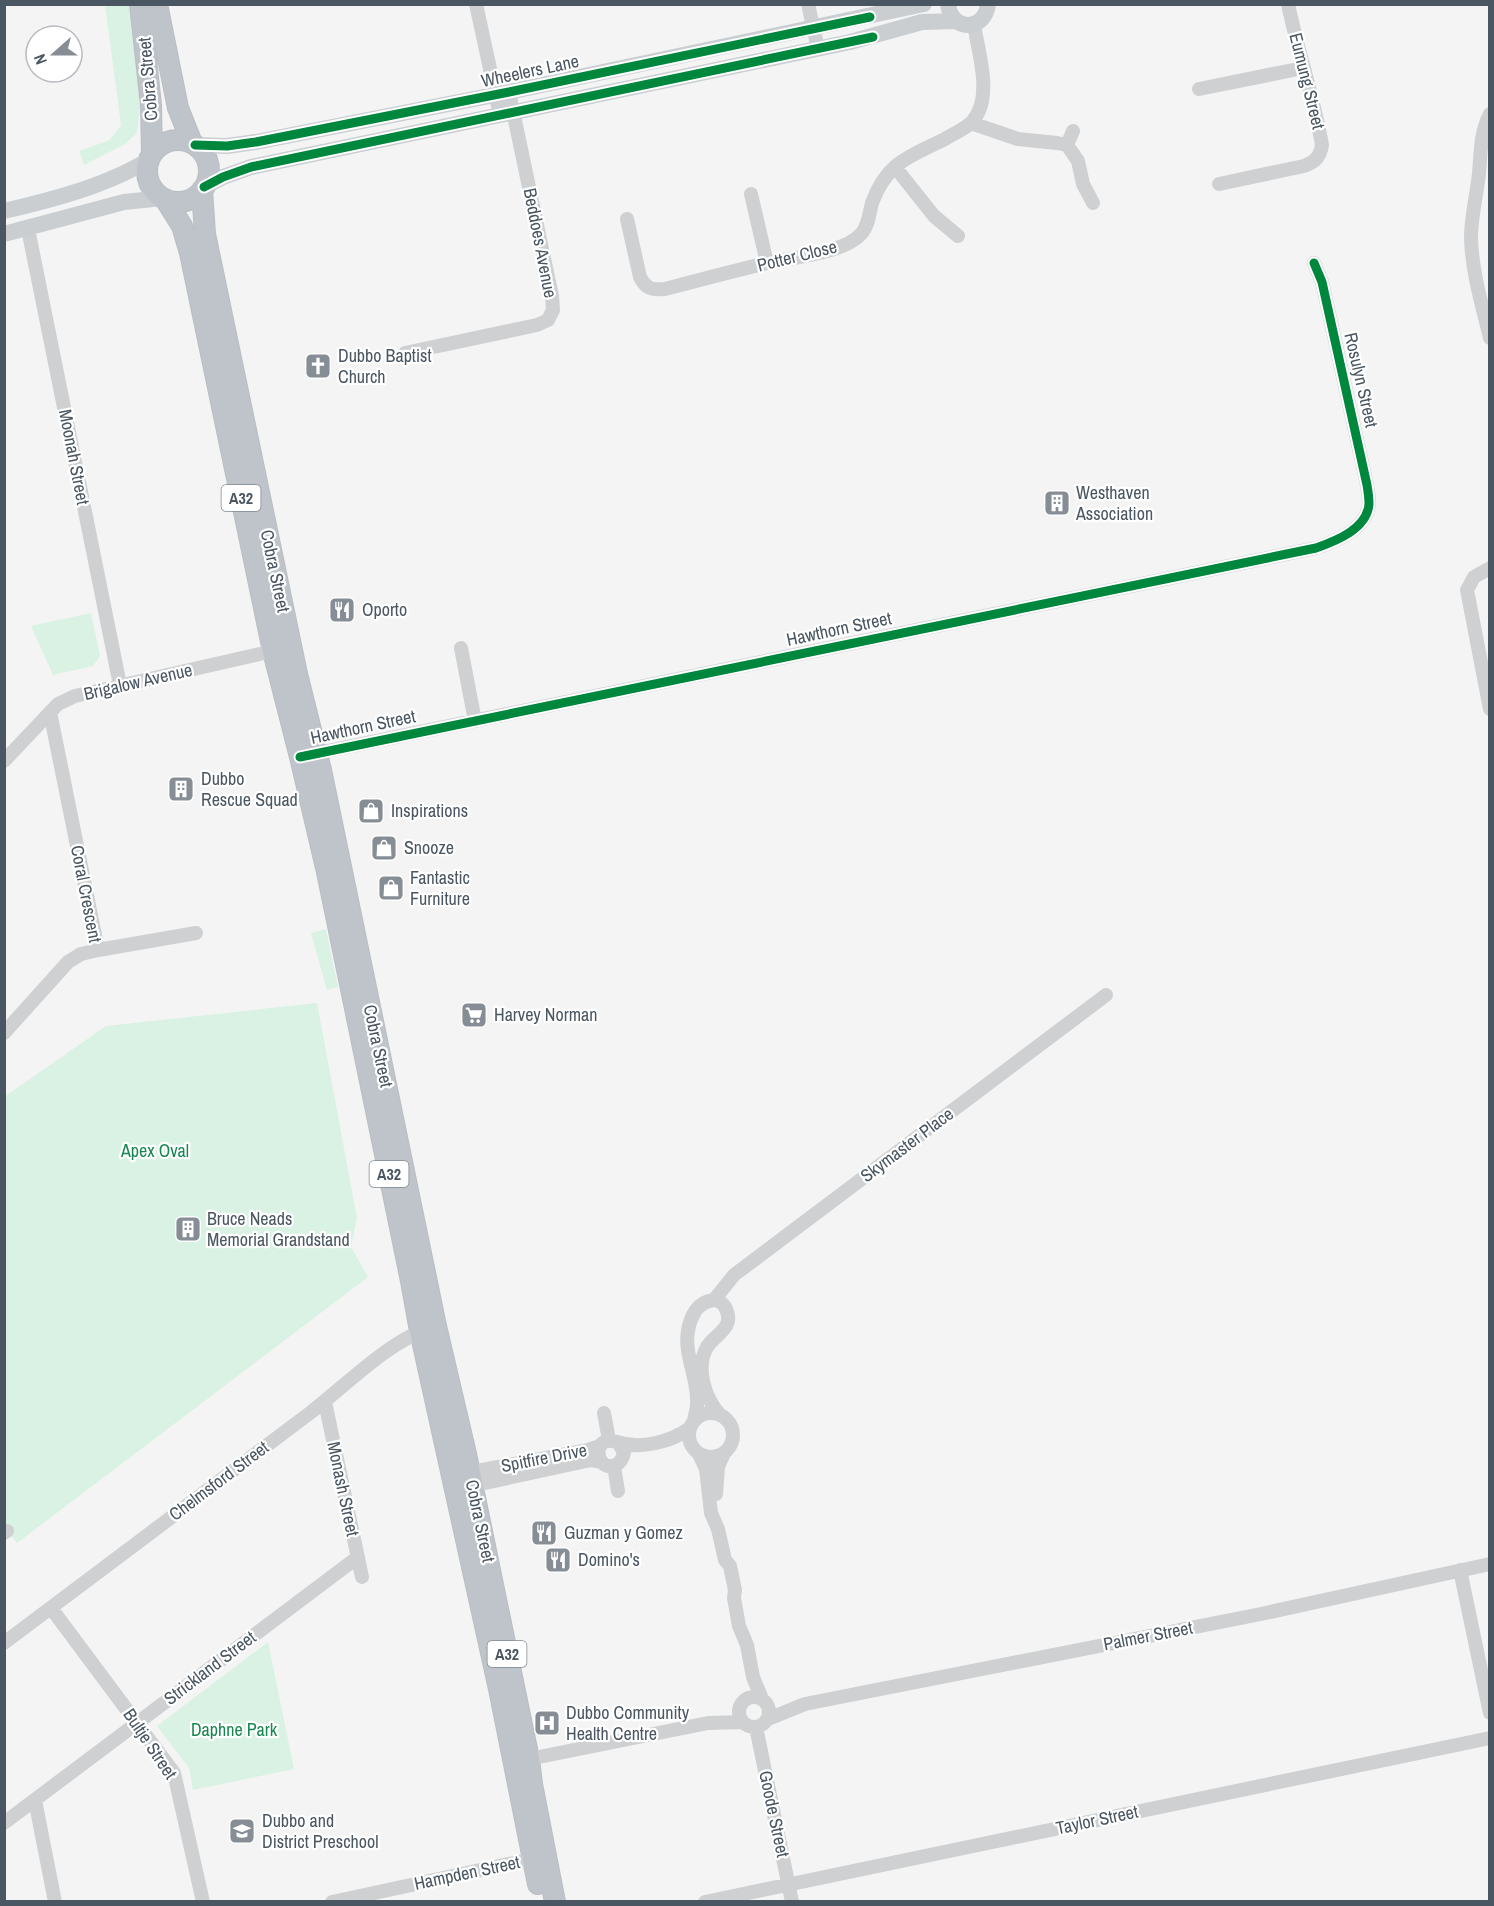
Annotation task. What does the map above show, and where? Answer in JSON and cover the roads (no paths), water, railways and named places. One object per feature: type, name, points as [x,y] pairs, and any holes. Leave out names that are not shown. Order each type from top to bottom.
[{"type":"highway","name":"Cobra Street","points":[[141,4],[151,105],[151,157]]},
{"type":"highway","name":"Cobra Street","points":[[157,4],[178,108],[193,144]]},
{"type":"highway","points":[[151,157],[163,144],[170,141],[185,141],[193,144]]},
{"type":"highway","name":"A32","points":[[193,144],[203,153],[208,164],[208,176],[203,189]]},
{"type":"highway","name":"A32","points":[[151,157],[148,166],[149,181],[157,193],[164,198]]},
{"type":"highway","name":"Cobra Street","points":[[203,189],[205,234],[289,636],[344,956],[411,1281],[428,1329],[529,1759]]},
{"type":"highway","points":[[164,198],[173,201],[189,200],[203,189]]},
{"type":"highway","name":"Cobra Street","points":[[164,198],[182,226],[190,253],[273,651],[309,755]]},
{"type":"highway","name":"Cobra Street","points":[[463,1481],[526,1791],[555,1902]]},
{"type":"highway","points":[[526,1791],[519,1772],[521,1766],[529,1759]]},
{"type":"highway","name":"Cobra Street","points":[[526,1791],[532,1859],[542,1902]]},
{"type":"highway","points":[[532,1859],[543,1865],[549,1876]]},
{"type":"main road","name":"Wheelers Lane","points":[[193,144],[215,147],[238,145],[502,93],[924,4]]},
{"type":"main road","points":[[948,4],[949,12],[956,21]]},
{"type":"main road","points":[[974,24],[980,22],[988,8],[1003,4]]},
{"type":"main road","name":"Wheelers Lane","points":[[203,189],[223,177],[251,166],[818,49],[873,37],[922,22],[956,21],[962,24],[974,24]]},
{"type":"main road","points":[[4,211],[109,180],[130,171],[151,157]]},
{"type":"main road","points":[[4,234],[124,202],[164,198]]},
{"type":"street","name":"Beddoes Avenue","points":[[405,353],[537,325],[548,320],[553,309],[552,296],[502,93],[476,4]]},
{"type":"street","points":[[808,4],[818,49]]},
{"type":"street","name":"Eumung Street","points":[[1218,184],[1324,161],[1311,93],[1288,4]]},
{"type":"street","points":[[974,24],[983,84],[982,98],[971,123],[1018,139],[1067,145],[1078,161],[1083,184],[1093,203]]},
{"type":"street","points":[[1199,89],[1303,68]]},
{"type":"street","points":[[1490,114],[1485,123],[1480,144],[1471,235],[1476,282],[1490,338]]},
{"type":"street","name":"Potter Close","points":[[627,219],[640,277],[644,286],[652,290],[665,289],[830,250],[852,241],[861,234],[877,191],[895,167],[971,123]]},
{"type":"street","points":[[1067,145],[1073,131]]},
{"type":"street","points":[[895,167],[934,216],[958,236]]},
{"type":"street","points":[[751,194],[768,263]]},
{"type":"street","name":"Moonah Street","points":[[28,229],[120,685]]},
{"type":"street","name":"Rosulyn Street","points":[[1314,264],[1322,282],[1367,485],[1369,506]]},
{"type":"street","name":"Hawthorn Street","points":[[309,755],[1316,548],[1356,528],[1369,506]]},
{"type":"street","points":[[1490,568],[1474,577],[1469,584],[1467,598],[1490,709]]},
{"type":"street","points":[[273,651],[289,636]]},
{"type":"street","points":[[461,648],[475,721]]},
{"type":"street","name":"Brigalow Avenue","points":[[4,761],[58,704],[75,696],[273,651]]},
{"type":"street","name":"Coral Crescent","points":[[4,1033],[68,963],[81,954],[98,950],[50,712]]},
{"type":"street","points":[[98,950],[196,933]]},
{"type":"street","name":"Skymaster Place","points":[[692,1425],[697,1396],[687,1345],[688,1329],[696,1310],[706,1302],[714,1300],[734,1275],[1106,995]]},
{"type":"street","points":[[714,1300],[719,1301],[726,1308],[728,1321],[722,1332],[706,1348],[702,1371],[709,1399],[732,1429],[732,1442],[720,1460],[716,1477],[718,1529],[725,1560],[730,1566],[739,1626],[745,1686],[739,1713],[743,1722]]},
{"type":"street","name":"Chelmsford Street","points":[[4,1643],[325,1402],[390,1349],[428,1329]]},
{"type":"street","name":"Monash Street","points":[[325,1402],[362,1576]]},
{"type":"street","points":[[604,1413],[609,1443]]},
{"type":"street","points":[[718,1529],[711,1513],[706,1469],[689,1441],[692,1425],[705,1413],[720,1415]]},
{"type":"street","name":"Spitfire Drive","points":[[463,1481],[609,1443],[638,1445],[664,1440],[676,1437],[692,1425]]},
{"type":"street","points":[[609,1443],[624,1449],[612,1463]]},
{"type":"street","points":[[609,1443],[598,1454],[612,1463],[618,1491]]},
{"type":"street","name":"Spitfire Drive","points":[[463,1481],[591,1460],[612,1463],[631,1455],[666,1447],[683,1448],[698,1453]]},
{"type":"street","points":[[698,1453],[712,1457],[724,1453]]},
{"type":"street","name":"Strickland Street","points":[[4,1823],[358,1557]]},
{"type":"street","name":"Palmer Street","points":[[768,1719],[805,1704],[1261,1614],[1490,1564]]},
{"type":"street","points":[[1460,1570],[1490,1713]]},
{"type":"street","name":"Bultje Street","points":[[51,1608],[174,1773],[203,1902]]},
{"type":"street","points":[[529,1759],[708,1723],[743,1722],[751,1727],[761,1726],[768,1719],[770,1708],[753,1677],[747,1645],[739,1626]]},
{"type":"street","points":[[708,1723],[754,1696],[764,1700]]},
{"type":"street","name":"Palmer Street","points":[[764,1700],[805,1704]]},
{"type":"street","name":"Goode Street","points":[[756,1727],[792,1902]]},
{"type":"street","name":"Taylor Street","points":[[705,1902],[1490,1738]]},
{"type":"street","points":[[35,1800],[55,1902]]},
{"type":"street","name":"Hampden Street","points":[[332,1902],[532,1859]]},
{"type":"place","name":"Dubbo Baptist Church","points":[[318,366]]},
{"type":"place","name":"Westhaven Association","points":[[1057,503]]},
{"type":"place","name":"Oporto","points":[[342,610]]},
{"type":"place","name":"Dubbo Rescue Squad","points":[[181,789]]},
{"type":"place","name":"Inspirations","points":[[371,811]]},
{"type":"place","name":"Snooze","points":[[384,848]]},
{"type":"place","name":"Fantastic Furniture","points":[[391,888]]},
{"type":"place","name":"Harvey Norman","points":[[474,1015]]},
{"type":"place","name":"Bruce Neads Memorial Grandstand","points":[[188,1229]]},
{"type":"place","name":"Guzman y Gomez","points":[[544,1533]]},
{"type":"place","name":"Domino's","points":[[558,1560]]},
{"type":"place","name":"Dubbo Community Health Centre","points":[[547,1723]]},
{"type":"place","name":"Dubbo and District Preschool","points":[[242,1831]]},
{"type":"park label","name":"Apex Oval","points":[[155,1151]]},
{"type":"park label","name":"Daphne Park","points":[[234,1730]]}]
